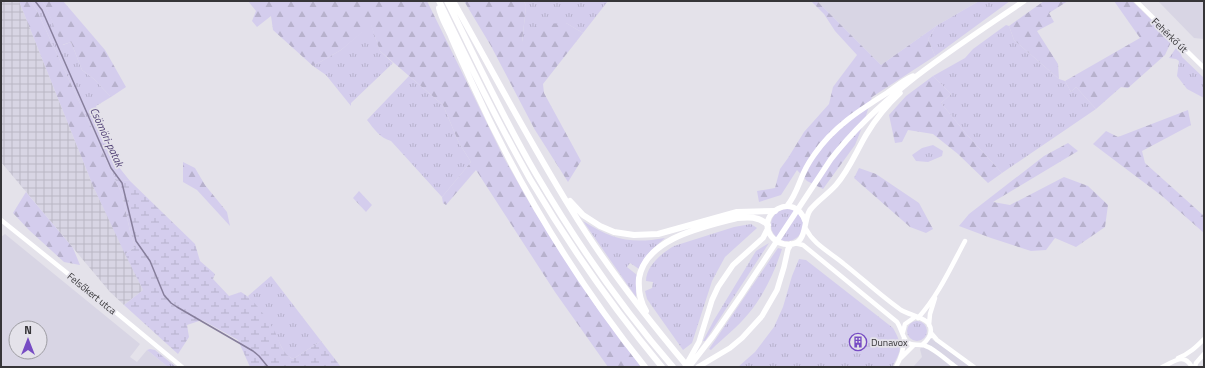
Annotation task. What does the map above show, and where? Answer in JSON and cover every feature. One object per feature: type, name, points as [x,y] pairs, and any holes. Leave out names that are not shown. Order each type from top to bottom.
[{"type":"highway","points":[[438,1],[440,12],[480,100],[507,156],[527,192],[578,276],[645,367]]},
{"type":"highway","points":[[438,1],[504,131],[552,215],[608,299],[662,367]]},
{"type":"highway","points":[[447,1],[516,137],[560,214],[613,293],[639,328],[673,367]]},
{"type":"highway","points":[[453,1],[559,189],[582,226],[608,266],[687,367]]},
{"type":"highway","points":[[559,189],[574,207],[593,222],[614,232],[634,235],[658,234],[737,212],[775,211]]},
{"type":"highway","points":[[651,322],[640,299],[639,284],[642,270],[649,256],[655,250],[678,236],[737,218],[758,218],[763,220],[768,226]]},
{"type":"main road","points":[[687,367],[697,357],[713,336],[831,159],[847,138],[870,114],[918,74],[1024,1]]},
{"type":"main road","points":[[787,206],[793,198],[801,177],[814,154],[829,136],[862,108],[889,92],[906,79],[918,74]]},
{"type":"main road","points":[[700,366],[730,348],[742,338],[762,316],[777,290],[788,249],[793,243],[802,237],[806,228],[806,221],[810,210],[839,181],[853,161],[879,115],[918,74]]},
{"type":"main road","points":[[687,367],[702,333],[712,300],[722,281],[734,265],[763,238],[770,217],[780,207],[787,206],[797,209],[806,221]]},
{"type":"main road","points":[[768,226],[773,238],[776,241],[781,243],[793,243]]},
{"type":"street","name":"Fehérkő út","points":[[1136,1],[1204,68]]},
{"type":"street","name":"Felsőkert utca","points":[[1,220],[182,367]]},
{"type":"street","points":[[806,228],[810,237],[818,245],[903,311],[924,320],[929,324]]},
{"type":"street","points":[[900,360],[904,346],[903,334],[905,324],[925,311],[938,291],[965,241]]},
{"type":"street","points":[[793,243],[803,246],[897,322],[909,343],[931,348],[956,367]]},
{"type":"street","points":[[938,291],[930,314],[929,324],[931,333],[937,340],[974,367]]},
{"type":"street","points":[[922,345],[927,341],[931,333]]},
{"type":"street","points":[[1162,367],[1168,366],[1172,361],[1190,352],[1204,340]]},
{"type":"street","points":[[896,367],[900,360],[914,345]]},
{"type":"street","points":[[1177,359],[1183,359],[1193,367],[1204,354]]},
{"type":"shaded area","points":[[1,1],[19,1],[93,186],[143,290],[124,305],[110,292],[1,162]]},
{"type":"shaded area","points":[[817,1],[979,1],[936,26],[881,65]]},
{"type":"shaded area","points":[[1158,1],[1204,1],[1204,39],[1194,38]]},
{"type":"shaded area","points":[[5,234],[140,344],[130,357],[137,362],[147,350],[168,367],[1,367],[1,237]]},
{"type":"shaded area","points":[[930,338],[972,367],[913,367],[922,357],[920,349]]},
{"type":"green space","points":[[19,1],[31,1],[38,13],[122,194],[135,247],[125,254],[93,186]]},
{"type":"green space","points":[[31,1],[42,1],[63,45],[71,42],[82,70],[94,79],[111,97],[96,106],[107,141],[118,166],[130,181],[115,179],[38,13]]},
{"type":"green space","points":[[42,1],[63,1],[105,50],[126,87],[111,97],[94,79],[82,70],[71,42],[62,45]]},
{"type":"green space","points":[[248,1],[427,1],[504,158],[534,211],[595,305],[641,367],[608,367],[555,292],[476,170],[446,205],[443,203],[442,197],[471,162],[459,143],[443,105],[380,51],[371,25],[341,50],[313,66],[273,30],[271,16],[257,27],[252,21],[256,11]]},
{"type":"green space","points":[[464,1],[524,1],[526,6],[522,42],[537,24],[566,23],[583,33],[543,84],[544,93],[581,161],[568,182],[535,130],[491,46]]},
{"type":"green space","points":[[524,1],[608,1],[583,33],[566,23],[522,43],[526,6]]},
{"type":"green space","points":[[811,1],[817,1],[881,65],[936,26],[928,39],[935,56],[872,97],[855,145],[823,189],[807,181],[797,170],[781,195],[759,202],[757,191],[775,188],[780,169],[804,132],[829,104],[833,87],[857,55],[835,31],[824,14]]},
{"type":"green space","points":[[979,1],[1010,1],[935,56],[928,39],[936,26]]},
{"type":"green space","points":[[1044,1],[1068,1],[1049,13],[1054,22],[1037,31],[1058,64],[1059,79],[1014,40],[1009,26]]},
{"type":"green space","points":[[1114,1],[1132,1],[1172,40],[1165,55],[1128,88],[1121,87],[1096,109],[1076,87],[1071,92],[1065,81],[1140,38]]},
{"type":"green space","points":[[371,24],[380,51],[393,63],[351,103],[351,106],[326,75],[313,66],[341,50]]},
{"type":"green space","points":[[1006,25],[1009,26],[1014,40],[1059,79],[1065,81],[1071,92],[1076,87],[1096,109],[1002,173],[968,136],[941,103],[951,94],[933,76],[965,58],[973,49]]},
{"type":"green space","points":[[1176,48],[1182,57],[1204,78],[1204,98],[1187,89],[1177,76],[1179,61],[1169,58]]},
{"type":"green space","points":[[409,76],[443,105],[459,143],[471,162],[442,197],[391,141],[380,135],[367,120]]},
{"type":"green space","points":[[933,76],[951,94],[941,103],[968,136],[1002,173],[988,183],[958,154],[933,134],[908,130],[902,142],[895,143],[889,115],[906,96]]},
{"type":"green space","points":[[1188,110],[1191,125],[1142,151],[1145,163],[1204,216],[1204,233],[1162,196],[1093,144],[1106,131],[1118,137]]},
{"type":"green space","points":[[1068,143],[1078,151],[993,202],[1010,205],[1064,177],[1088,186],[1108,205],[1105,227],[1076,247],[1055,238],[1046,250],[1031,251],[959,226],[969,214],[1044,156]]},
{"type":"green space","points":[[933,145],[943,151],[942,156],[928,162],[916,161],[912,155],[922,148]]},
{"type":"green space","points":[[183,162],[195,168],[205,185],[227,212],[230,226],[197,190],[183,182]]},
{"type":"green space","points":[[859,168],[876,174],[919,203],[933,229],[926,233],[910,227],[854,178]]},
{"type":"green space","points":[[115,179],[130,181],[195,244],[200,261],[215,274],[213,279],[229,296],[241,292],[251,300],[268,321],[286,354],[293,359],[321,341],[341,367],[250,367],[238,340],[202,320],[187,325],[189,337],[178,354],[124,305],[143,290],[125,254],[135,247],[122,194]]},
{"type":"green space","points":[[359,191],[372,205],[366,212],[353,198]]},
{"type":"green space","points":[[26,192],[73,248],[80,265],[64,262],[13,213]]},
{"type":"green space","points":[[787,209],[798,214],[803,225],[798,236],[787,241],[776,236],[771,225],[776,214]]},
{"type":"green space","points":[[583,221],[604,233],[622,239],[642,241],[665,238],[650,252],[639,269],[630,263],[627,267],[637,275],[636,297]]},
{"type":"green space","points":[[751,224],[757,228],[725,257],[712,281],[692,343],[683,350],[647,299],[645,291],[652,288],[653,282],[646,281],[649,270],[660,256],[674,246],[734,227]]},
{"type":"green space","points":[[769,243],[705,341],[703,341],[756,251]]},
{"type":"green space","points":[[778,248],[782,249],[776,266],[764,291],[754,306],[735,328],[711,350],[709,349]]},
{"type":"green space","points":[[799,259],[806,260],[893,328],[900,344],[900,348],[898,356],[892,367],[738,367],[755,352],[774,327],[783,307],[792,276]]},
{"type":"green space","points":[[271,276],[321,341],[293,359],[285,354],[274,332],[248,296]]},
{"type":"green space","points":[[917,321],[924,324],[927,331],[924,338],[917,341],[910,338],[907,331],[910,324]]},
{"type":"green space","points":[[147,350],[155,350],[176,367],[168,367]]},
{"type":"waterway","name":"Csömöri-patak","points":[[35,1],[42,10],[111,168],[122,183],[136,241],[150,261],[164,295],[177,307],[253,351],[268,367]]},
{"type":"place","name":"Dunavox","points":[[858,342]]}]
